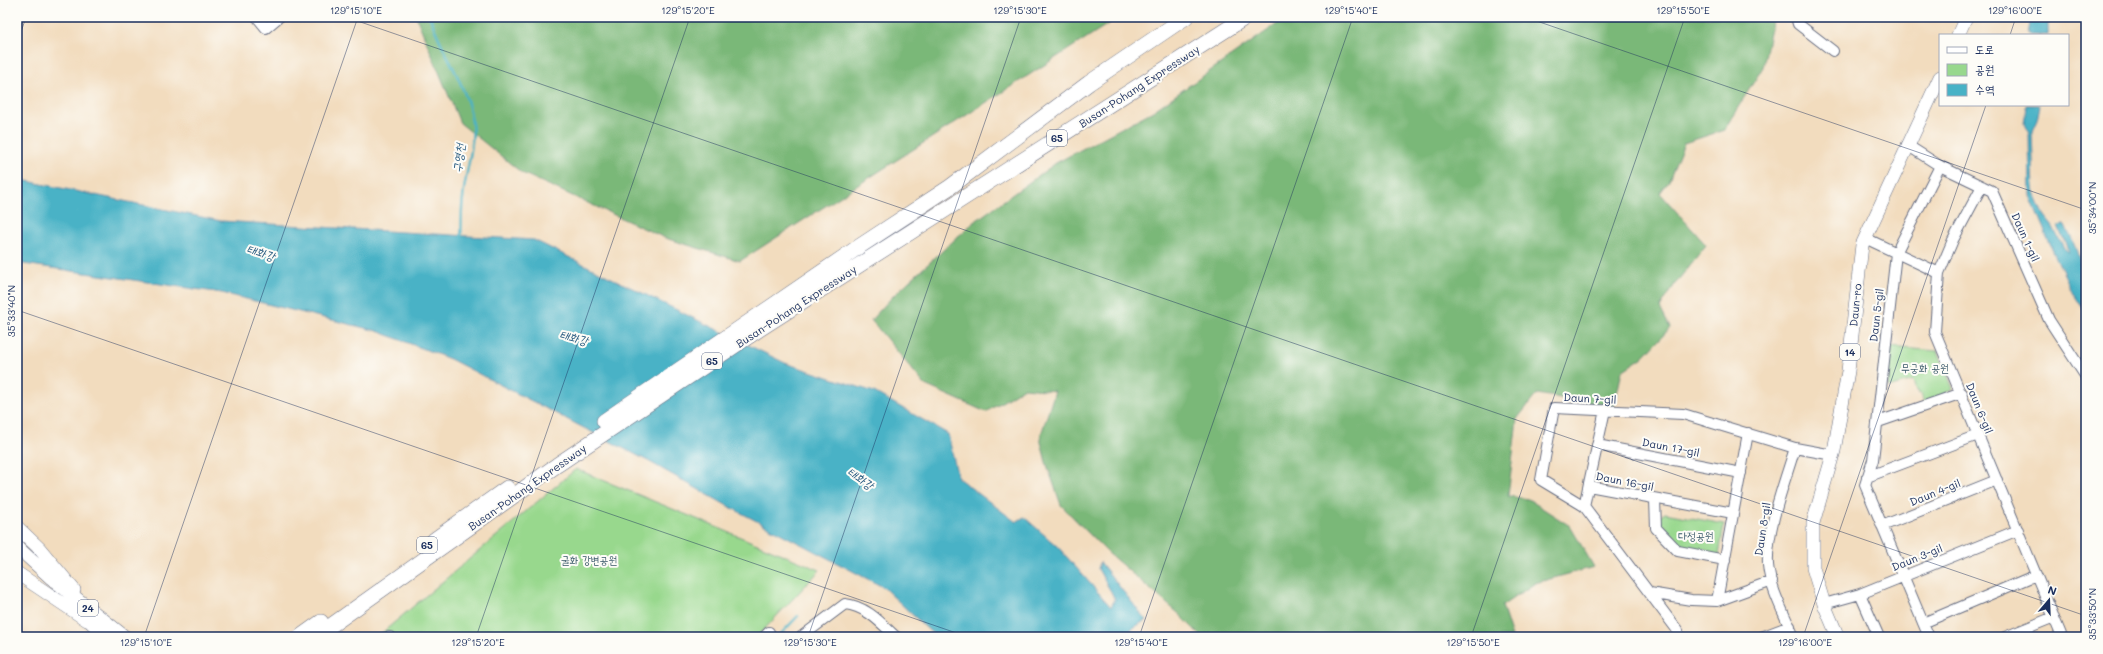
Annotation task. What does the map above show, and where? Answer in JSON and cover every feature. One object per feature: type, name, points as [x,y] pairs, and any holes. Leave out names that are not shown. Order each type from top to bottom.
[{"type":"highway","name":"Busan-Pohang Expressway","points":[[300,637],[482,505],[950,186],[1089,83],[1186,17]]},
{"type":"highway","name":"Busan-Pohang Expressway","points":[[315,637],[623,420],[761,328],[1246,17]]},
{"type":"main road","points":[[1958,34],[1966,17]]},
{"type":"main road","name":"Daun-ro","points":[[1838,637],[1824,604],[1813,568],[1813,523],[1833,455],[1848,371],[1862,244],[1939,79]]},
{"type":"main road","points":[[17,526],[39,548],[89,616]]},
{"type":"main road","name":"24","points":[[17,547],[89,616],[107,637]]},
{"type":"main road","points":[[17,572],[89,616]]},
{"type":"main road","name":"24","points":[[89,616],[125,637]]},
{"type":"street","points":[[256,17],[266,28],[279,17]]},
{"type":"street","points":[[1796,17],[1798,24],[1833,51]]},
{"type":"street","name":"Daun 1-gil","points":[[1907,145],[1940,166],[1992,191],[2050,320],[2086,377]]},
{"type":"street","name":"Daun 5-gil","points":[[1929,637],[1902,576],[1865,485],[1873,460],[1896,253],[1940,166]]},
{"type":"street","name":"Daun 6-gil","points":[[1982,186],[1953,240],[1939,273],[1935,332],[1962,393],[2062,637]]},
{"type":"street","points":[[1866,238],[1939,273]]},
{"type":"street","points":[[1878,422],[1962,393]]},
{"type":"street","name":"Daun 7-gil","points":[[1679,637],[1678,631],[1584,506],[1541,480],[1554,408],[1683,414],[1795,448],[1833,455]]},
{"type":"street","name":"Daun 16-gil","points":[[1605,410],[1589,486],[1733,513]]},
{"type":"street","points":[[1717,601],[1748,433]]},
{"type":"street","points":[[1867,477],[1978,435]]},
{"type":"street","name":"Daun 17-gil","points":[[1598,445],[1741,473]]},
{"type":"street","name":"Daun 8-gil","points":[[1794,637],[1772,581],[1768,564],[1770,537],[1778,501],[1795,448]]},
{"type":"street","name":"Daun 4-gil","points":[[1882,526],[1997,480]]},
{"type":"street","points":[[1584,506],[1589,486]]},
{"type":"street","points":[[1656,499],[1656,528],[1678,551],[1725,560]]},
{"type":"street","name":"Daun 3-gil","points":[[1824,604],[1860,594],[2018,530]]},
{"type":"street","points":[[1923,623],[2036,575]]},
{"type":"street","points":[[1650,594],[1691,600],[1717,601],[1772,581]]},
{"type":"street","points":[[1860,594],[1879,637]]},
{"type":"street","points":[[801,637],[845,604],[857,605],[879,620],[896,637]]},
{"type":"street","points":[[2005,637],[2018,634],[2054,617]]},
{"type":"street","points":[[1761,637],[1790,626]]},
{"type":"green space","points":[[418,17],[1119,17],[740,261],[665,238],[522,173],[460,123],[417,19]]},
{"type":"green space","points":[[1287,17],[1773,17],[1763,67],[1724,130],[1684,143],[1668,182],[1660,193],[1706,245],[1675,284],[1660,308],[1670,328],[1643,357],[1622,371],[1614,407],[1537,394],[1517,419],[1508,496],[1528,499],[1570,526],[1594,567],[1535,583],[1502,606],[1512,637],[1202,637],[1178,613],[1107,552],[1061,505],[1046,462],[1040,438],[1055,391],[1024,388],[986,412],[925,385],[871,320],[894,295],[974,222],[1056,163],[1153,111]]},
{"type":"green space","name":"무궁화 공원","points":[[1889,347],[1938,351],[1953,389],[1924,405],[1921,393],[1918,394],[1916,391],[1913,381],[1888,388]]},
{"type":"green space","name":"굴화 강변공원","points":[[576,469],[820,570],[757,637],[377,637]]},
{"type":"green space","name":"다정공원","points":[[1665,513],[1724,524],[1719,556],[1681,548],[1674,543],[1662,529],[1657,518]]},
{"type":"water","points":[[2031,17],[2048,17],[2048,34],[2028,34]]},
{"type":"water","points":[[2026,106],[2040,106],[2037,120],[2032,131],[2034,192],[2045,217],[2053,227],[2064,249],[2069,253],[2058,227],[2063,224],[2065,225],[2073,243],[2080,263],[2079,275],[2086,290],[2086,313],[2073,293],[2052,249],[2030,196],[2029,134],[2024,124]]},
{"type":"water","name":"태화강","points":[[17,179],[221,221],[534,240],[785,363],[874,392],[948,434],[958,478],[1016,522],[1024,517],[1058,547],[1111,607],[1115,599],[1098,569],[1100,562],[1146,620],[1130,630],[1135,637],[936,637],[883,587],[726,505],[648,461],[450,359],[377,331],[222,293],[17,263]]},
{"type":"waterway","name":"구영천","points":[[430,17],[460,81],[472,122],[473,131],[471,150],[462,203],[461,237]]},
{"type":"waterway","points":[[778,637],[798,616]]}]
